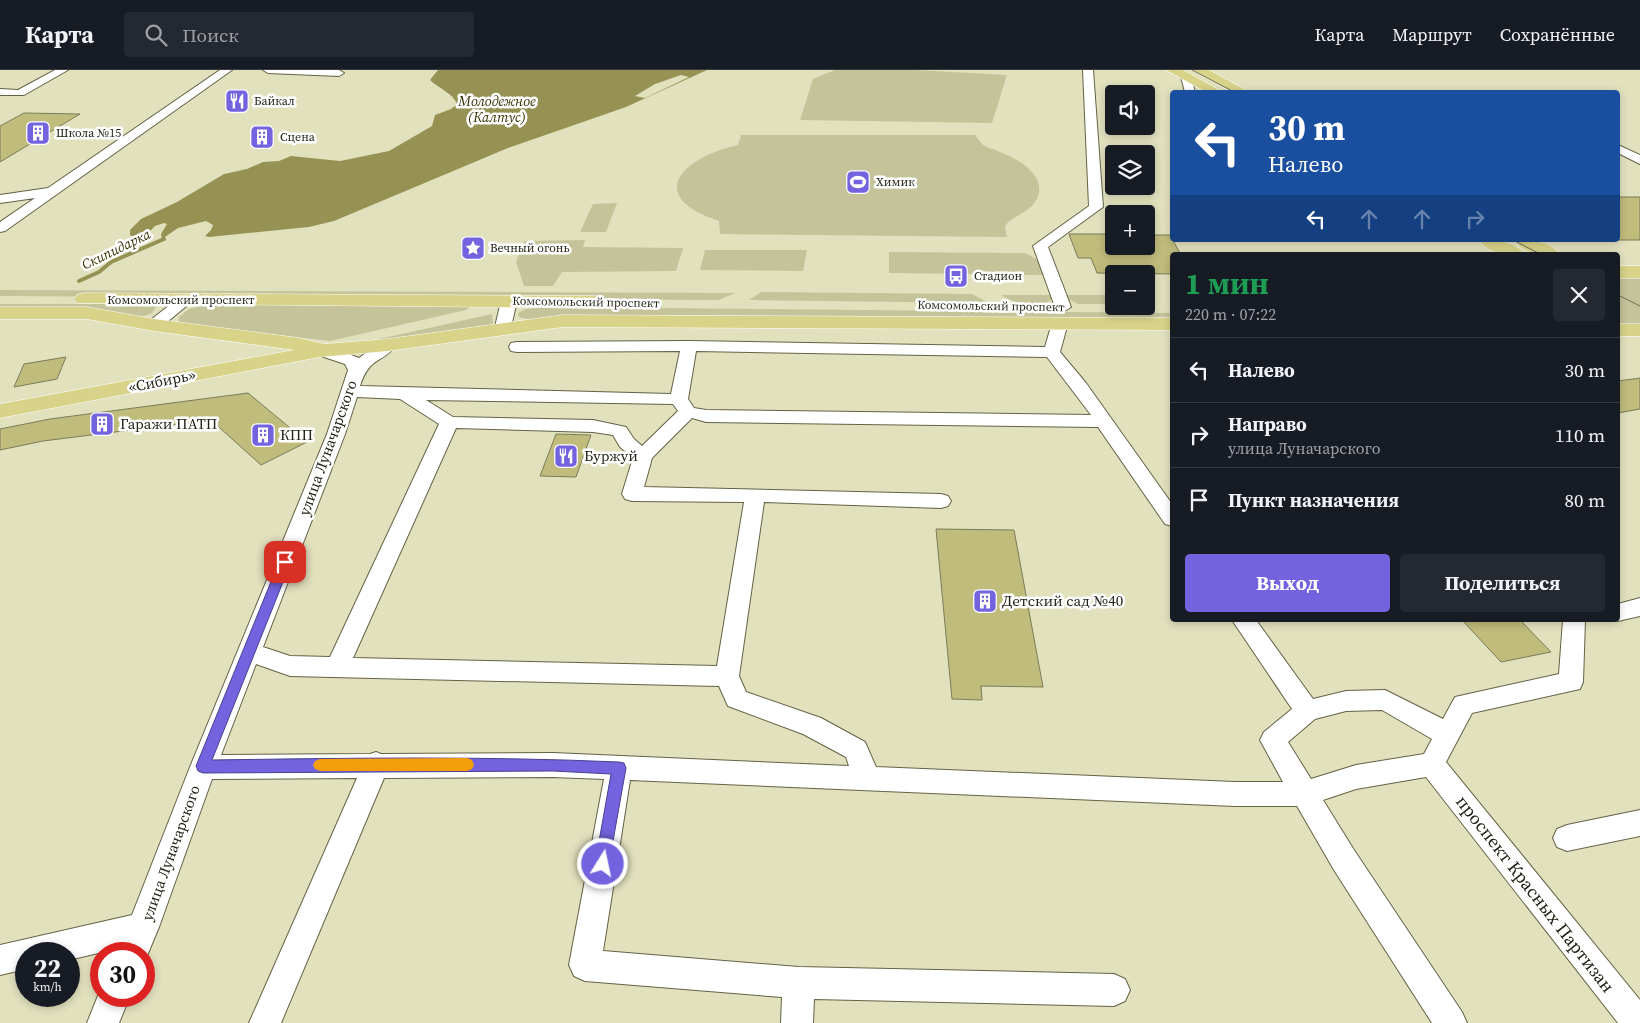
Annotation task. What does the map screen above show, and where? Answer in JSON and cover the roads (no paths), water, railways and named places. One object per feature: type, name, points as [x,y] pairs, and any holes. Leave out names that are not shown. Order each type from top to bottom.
[{"type":"main road","points":[[1173,70],[1212,90]]},
{"type":"main road","points":[[1199,70],[1238,90]]},
{"type":"main road","points":[[1492,242],[1510,252]]},
{"type":"main road","points":[[1527,242],[1545,252]]},
{"type":"main road","points":[[1620,272],[1640,272]]},
{"type":"main road","name":"Комсомольский проспект","points":[[0,300],[611,302]]},
{"type":"main road","name":"«Сибирь»","points":[[0,411],[324,351],[509,301]]},
{"type":"main road","name":"Комсомольский проспект","points":[[640,302],[1061,315],[1170,324]]},
{"type":"main road","name":"Комсомольский проспект","points":[[503,328],[563,320],[1061,315],[1170,308]]},
{"type":"main road","name":"Комсомольский проспект","points":[[0,313],[87,313],[154,326],[299,344],[324,351]]},
{"type":"main road","name":"«Сибирь»","points":[[324,351],[388,345],[503,328]]},
{"type":"street","points":[[0,92],[20,93],[63,70]]},
{"type":"street","points":[[0,228],[226,70]]},
{"type":"street","points":[[268,70],[342,71]]},
{"type":"street","points":[[1052,352],[1061,315],[1040,246],[1096,207],[1088,70]]},
{"type":"street","points":[[312,79],[342,71]]},
{"type":"street","points":[[1186,77],[1189,90]]},
{"type":"street","points":[[1620,150],[1640,160]]},
{"type":"street","points":[[0,199],[49,192]]},
{"type":"street","points":[[154,326],[185,300]]},
{"type":"street","points":[[503,328],[509,301]]},
{"type":"street","points":[[388,345],[368,358],[353,380],[404,394],[684,406],[706,416],[1104,420]]},
{"type":"street","points":[[517,347],[689,346],[1052,352]]},
{"type":"street","points":[[689,346],[684,406],[643,456],[632,494],[755,495],[941,501]]},
{"type":"street","name":"улица Луначарского","points":[[138,940],[203,766],[336,434],[353,380],[352,361],[324,351]]},
{"type":"street","points":[[1052,352],[1104,420],[1170,516]]},
{"type":"street","points":[[404,394],[449,422],[593,426],[619,431],[627,443],[643,456]]},
{"type":"street","points":[[337,667],[449,422]]},
{"type":"street","points":[[755,495],[727,676],[737,700],[812,726],[856,750],[867,779]]},
{"type":"street","points":[[1620,612],[1640,607]]},
{"type":"street","points":[[1244,622],[1307,711]]},
{"type":"street","points":[[203,766],[376,764],[553,765],[1235,794],[1303,794],[1356,777],[1432,764],[1464,704],[1572,682],[1574,622]]},
{"type":"street","points":[[249,652],[290,666],[727,676]]},
{"type":"street","points":[[1448,735],[1385,700],[1346,701],[1307,711],[1273,740],[1303,794],[1451,1023]]},
{"type":"street","points":[[265,1023],[376,764]]},
{"type":"street","name":"проспект Красных Партизан","points":[[1432,764],[1638,1023]]},
{"type":"street","points":[[619,768],[586,965],[799,983],[1114,990]]},
{"type":"street","points":[[1567,838],[1640,824]]},
{"type":"street","points":[[0,960],[138,940]]},
{"type":"street","points":[[797,1023],[799,983]]},
{"type":"street","points":[[103,1023],[110,1007]]},
{"type":"water","name":"Молодежное (Калтус)","points":[[438,70],[707,70],[626,107],[508,148],[334,221],[309,227],[209,237],[205,236],[213,225],[206,221],[178,228],[162,239],[161,234],[167,224],[164,223],[155,226],[150,231],[150,238],[142,240],[130,235],[130,230],[141,219],[177,202],[224,174],[247,169],[263,162],[279,161],[291,156],[340,161],[389,151],[432,126],[435,115],[451,109],[457,104],[449,94],[430,80]]},
{"type":"waterway","name":"Скипидарка","points":[[79,281],[99,272],[111,262],[164,239]]},
{"type":"tram line","points":[[1192,70],[1230,90]]},
{"type":"tram line","points":[[1517,242],[1536,252]]},
{"type":"tram line","points":[[1620,296],[1640,306]]},
{"type":"place","name":"Байкал","points":[[237,101]]},
{"type":"place","name":"Школа №15","points":[[38,133]]},
{"type":"place","name":"Сцена","points":[[262,137]]},
{"type":"place","name":"Химик","points":[[858,182]]},
{"type":"place","name":"Вечный огонь","points":[[473,248]]},
{"type":"place","name":"Стадион","points":[[956,276]]},
{"type":"place","name":"Гаражи ПАТП","points":[[102,424]]},
{"type":"place","name":"КПП","points":[[263,435]]},
{"type":"place","name":"Буржуй","points":[[566,456]]},
{"type":"place","name":"Детский сад №40","points":[[985,601]]}]
